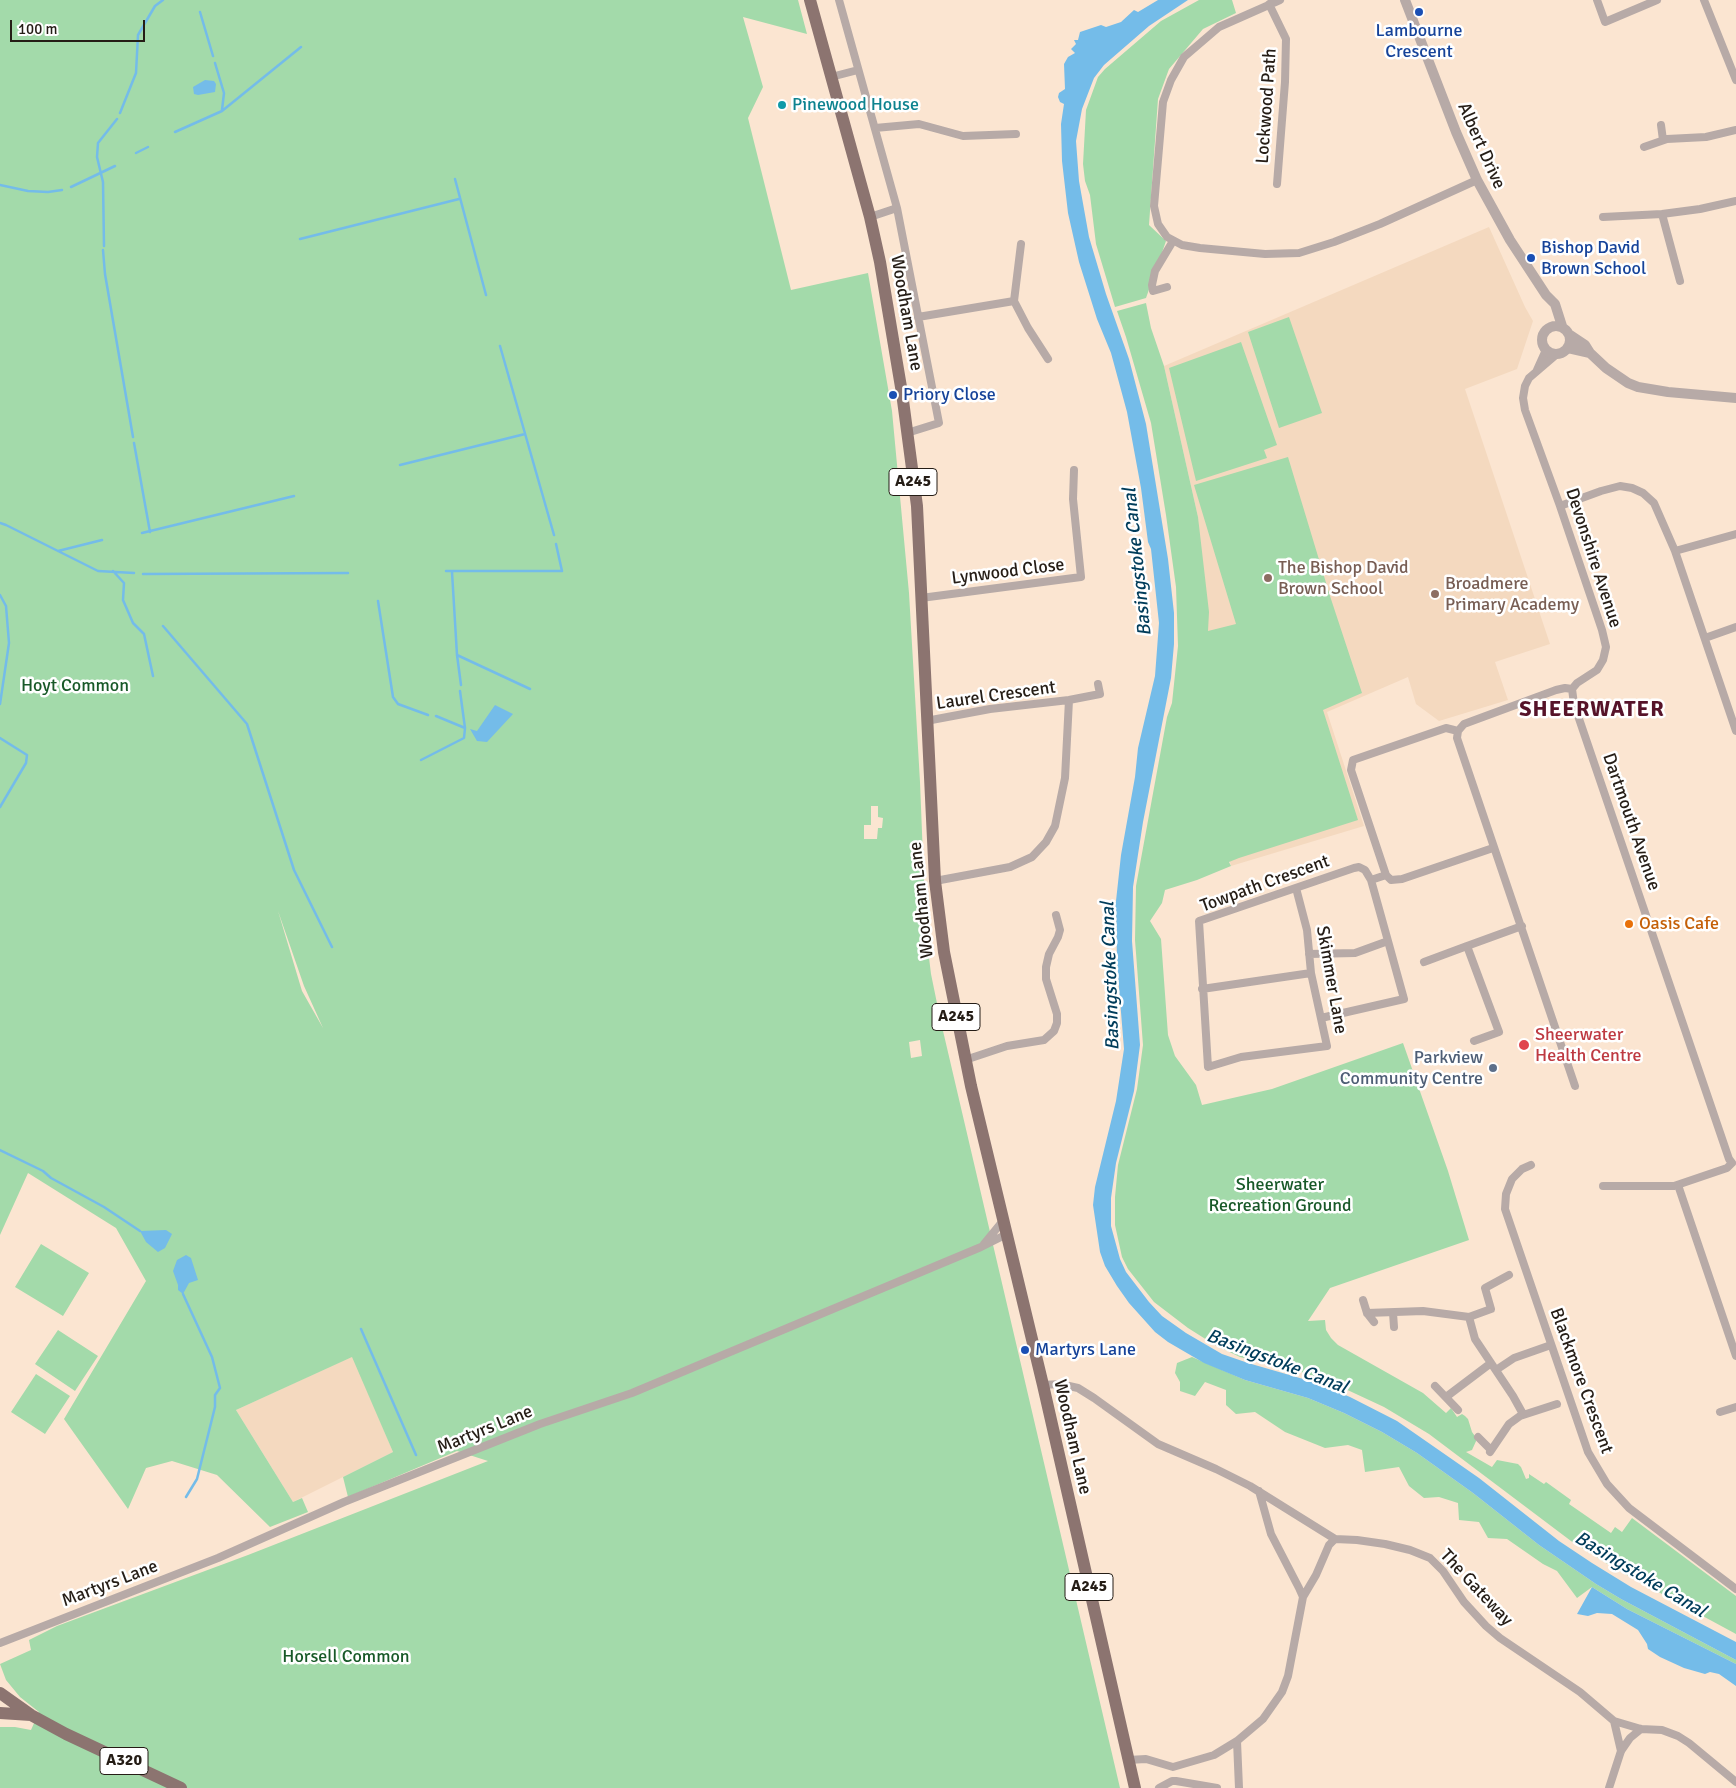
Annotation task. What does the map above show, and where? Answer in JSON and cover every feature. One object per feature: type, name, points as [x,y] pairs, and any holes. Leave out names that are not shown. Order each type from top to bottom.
[{"type":"main road","name":"Woodham Lane","points":[[810,0],[870,217],[880,262],[902,393],[917,506],[935,881],[944,952],[965,1060],[1002,1222],[1043,1385],[1135,1788]]},
{"type":"main road","name":"A320","points":[[0,1693],[31,1715],[181,1788]]},
{"type":"main road","name":"A320","points":[[0,1713],[31,1715]]},
{"type":"street","points":[[839,0],[897,208],[938,423],[907,432]]},
{"type":"street","points":[[1280,0],[1219,27],[1184,57],[1171,80],[1163,102],[1154,206],[1158,224],[1163,232],[1173,241],[1189,247],[1266,254],[1299,253],[1380,224],[1477,180]]},
{"type":"street","name":"Albert Drive","points":[[1405,0],[1456,132],[1477,180],[1510,240],[1546,295],[1557,326]]},
{"type":"street","points":[[1596,0],[1605,22],[1657,0]]},
{"type":"street","points":[[1704,0],[1736,80]]},
{"type":"street","name":"Lockwood Path","points":[[1269,4],[1286,39],[1285,82],[1277,184]]},
{"type":"street","points":[[831,77],[858,70]]},
{"type":"street","points":[[875,128],[919,124],[963,136],[1016,134]]},
{"type":"street","points":[[1660,124],[1663,140]]},
{"type":"street","points":[[1644,147],[1663,140],[1706,137],[1736,130]]},
{"type":"street","points":[[1603,217],[1662,214],[1700,209],[1736,201]]},
{"type":"street","points":[[870,217],[897,208]]},
{"type":"street","points":[[1662,214],[1680,282]]},
{"type":"street","points":[[1167,287],[1153,291],[1152,285],[1155,272],[1173,241]]},
{"type":"street","points":[[1021,244],[1014,301],[1028,328],[1048,359]]},
{"type":"street","points":[[918,317],[1014,301]]},
{"type":"street","points":[[1570,335],[1568,348],[1557,354],[1546,350],[1541,340],[1544,330],[1557,326],[1585,345],[1590,353],[1606,368],[1618,377],[1638,387],[1668,392],[1736,398]]},
{"type":"street","points":[[1568,348],[1590,353]]},
{"type":"street","name":"Devonshire Avenue","points":[[1458,731],[1464,724],[1556,690],[1572,689],[1577,683],[1597,670],[1606,647],[1602,630],[1523,398],[1525,386],[1537,370],[1546,350]]},
{"type":"street","name":"Devonshire Avenue","points":[[1537,370],[1557,354]]},
{"type":"street","name":"Lynwood Close","points":[[921,598],[1081,577],[1073,499],[1074,470]]},
{"type":"street","points":[[1560,506],[1616,487],[1627,487],[1637,490],[1650,498],[1657,508],[1675,552],[1736,731]]},
{"type":"street","points":[[1675,552],[1736,534]]},
{"type":"street","points":[[1705,638],[1736,627]]},
{"type":"street","name":"Laurel Crescent","points":[[926,721],[990,709],[1069,700],[1100,694],[1098,684]]},
{"type":"street","name":"Dartmouth Avenue","points":[[1572,689],[1574,704],[1719,1130],[1729,1159],[1734,1163]]},
{"type":"street","name":"Laurel Crescent","points":[[935,881],[1010,867],[1032,856],[1046,842],[1055,826],[1065,778],[1069,700]]},
{"type":"street","points":[[1494,848],[1391,880],[1386,875],[1351,770],[1353,760],[1446,728],[1458,731],[1457,738],[1575,1086]]},
{"type":"street","name":"Towpath Crescent","points":[[1208,1067],[1199,921],[1359,867],[1365,870],[1371,880]]},
{"type":"street","points":[[1320,1018],[1404,999],[1371,880],[1386,875]]},
{"type":"street","name":"Skimmer Lane","points":[[1208,1067],[1241,1057],[1327,1046],[1311,973],[1308,930],[1296,888]]},
{"type":"street","points":[[965,1060],[1007,1046],[1044,1040],[1054,1031],[1057,1023],[1057,1014],[1046,979],[1046,967],[1049,954],[1060,930],[1056,915]]},
{"type":"street","points":[[1424,962],[1522,926]]},
{"type":"street","points":[[1309,954],[1354,953],[1388,941]]},
{"type":"street","points":[[1466,946],[1499,1032],[1474,1041]]},
{"type":"street","points":[[1202,989],[1311,973]]},
{"type":"street","points":[[1604,1186],[1676,1186],[1727,1168],[1734,1163]]},
{"type":"street","name":"Blackmore Crescent","points":[[1531,1165],[1522,1169],[1512,1179],[1507,1190],[1504,1206],[1588,1452],[1607,1484],[1640,1518],[1736,1589]]},
{"type":"street","points":[[1676,1186],[1736,1356]]},
{"type":"street","name":"Martyrs Lane","points":[[981,1247],[1002,1222]]},
{"type":"street","name":"Martyrs Lane","points":[[0,1643],[218,1558],[344,1502],[540,1424],[632,1393],[1006,1235]]},
{"type":"street","points":[[1367,1314],[1423,1311],[1469,1316],[1491,1309],[1485,1288],[1509,1275]]},
{"type":"street","points":[[1363,1300],[1367,1314],[1374,1322]]},
{"type":"street","points":[[1392,1313],[1394,1327]]},
{"type":"street","points":[[1469,1316],[1475,1339],[1523,1414]]},
{"type":"street","points":[[1446,1397],[1493,1367],[1551,1345]]},
{"type":"street","name":"The Gateway","points":[[1043,1385],[1060,1384],[1078,1388],[1158,1444],[1216,1469],[1259,1492],[1335,1539],[1385,1544],[1410,1550],[1430,1558],[1443,1571],[1464,1602],[1500,1638],[1580,1692],[1614,1721],[1641,1729],[1662,1730],[1678,1736],[1736,1782]]},
{"type":"street","points":[[1435,1386],[1458,1410]]},
{"type":"street","points":[[1478,1437],[1491,1451],[1509,1424],[1523,1414],[1557,1404]]},
{"type":"street","points":[[1720,1412],[1736,1406]]},
{"type":"street","points":[[1128,1760],[1146,1759],[1170,1767],[1214,1755],[1237,1741],[1263,1719],[1282,1692],[1288,1676],[1302,1597],[1300,1588],[1271,1534],[1259,1492]]},
{"type":"street","points":[[1302,1597],[1314,1579],[1329,1545],[1335,1539]]},
{"type":"street","points":[[1614,1721],[1621,1751]]},
{"type":"street","points":[[1609,1788],[1621,1751],[1630,1738],[1641,1729]]},
{"type":"street","points":[[1237,1741],[1240,1788]]},
{"type":"street","points":[[1170,1767],[1172,1781]]},
{"type":"street","points":[[1158,1788],[1172,1781],[1217,1788]]},
{"type":"shaded area","name":"The Bishop David Brown School","points":[[1489,227],[1533,321],[1517,369],[1465,389],[1550,644],[1495,662],[1508,700],[1439,721],[1416,704],[1408,677],[1327,712],[1364,826],[1231,866],[1213,792],[1198,517],[1164,366]]},
{"type":"shaded area","points":[[353,1356],[393,1452],[293,1502],[236,1410]]},
{"type":"green space","points":[[0,0],[798,0],[807,34],[743,17],[763,87],[748,118],[791,290],[868,273],[892,411],[909,593],[920,782],[926,933],[931,974],[1120,1788],[0,1788],[0,1727],[31,1730],[39,1712],[20,1697],[6,1680],[0,1664],[31,1650],[29,1640],[57,1626],[248,1555],[488,1461],[457,1451],[348,1497],[343,1477],[393,1452],[352,1357],[236,1410],[293,1502],[302,1498],[308,1512],[270,1527],[217,1475],[172,1461],[146,1468],[128,1509],[64,1419],[146,1281],[116,1228],[28,1173],[0,1235]],"holes":[[[871,806],[878,806],[878,817],[883,818],[882,828],[878,828],[877,839],[864,839],[864,825],[871,825]],[[278,911],[304,986],[323,1028],[302,991]],[[920,1040],[922,1056],[911,1058],[909,1042]]]},
{"type":"green space","points":[[1199,0],[1232,0],[1236,13],[1203,29],[1169,69],[1158,99],[1149,225],[1166,241],[1146,298],[1115,307],[1096,244],[1090,195],[1085,181],[1083,164],[1086,110],[1098,77],[1105,69],[1161,21]]},
{"type":"green space","name":"Sheerwater Recreation Ground","points":[[1146,303],[1151,328],[1164,366],[1198,517],[1209,612],[1208,631],[1236,624],[1194,485],[1288,457],[1330,596],[1362,693],[1323,710],[1358,820],[1239,858],[1229,862],[1231,866],[1197,880],[1165,890],[1162,903],[1150,921],[1161,939],[1168,1035],[1175,1056],[1196,1085],[1202,1105],[1272,1089],[1403,1043],[1448,1171],[1469,1240],[1330,1288],[1308,1321],[1325,1320],[1326,1330],[1338,1345],[1423,1393],[1446,1413],[1451,1408],[1457,1417],[1462,1414],[1465,1416],[1477,1439],[1472,1450],[1466,1452],[1492,1467],[1497,1460],[1518,1464],[1526,1479],[1529,1478],[1529,1474],[1544,1484],[1546,1482],[1571,1500],[1569,1504],[1611,1533],[1615,1527],[1622,1532],[1632,1518],[1736,1596],[1736,1634],[1614,1568],[1571,1541],[1429,1434],[1384,1407],[1326,1380],[1240,1357],[1215,1345],[1188,1328],[1154,1302],[1128,1269],[1122,1257],[1115,1225],[1118,1165],[1137,1089],[1143,1045],[1135,940],[1136,886],[1167,717],[1172,703],[1178,646],[1176,587],[1151,423],[1117,311]]},
{"type":"green space","points":[[1289,317],[1322,413],[1279,428],[1248,332]]},
{"type":"green space","points":[[1241,342],[1277,445],[1264,450],[1267,458],[1196,481],[1169,368]]},
{"type":"green space","points":[[41,1244],[89,1273],[63,1316],[15,1287]]},
{"type":"green space","points":[[58,1330],[98,1356],[75,1391],[35,1364]]},
{"type":"green space","points":[[1192,1357],[1245,1380],[1308,1398],[1382,1432],[1417,1453],[1473,1493],[1539,1545],[1596,1584],[1736,1660],[1736,1664],[1627,1609],[1592,1587],[1577,1598],[1557,1571],[1543,1564],[1507,1539],[1488,1538],[1479,1522],[1459,1520],[1458,1503],[1439,1497],[1424,1498],[1409,1486],[1399,1467],[1365,1472],[1362,1450],[1348,1445],[1325,1448],[1285,1432],[1255,1412],[1236,1414],[1226,1405],[1226,1390],[1205,1382],[1195,1396],[1180,1391],[1180,1382],[1175,1373],[1177,1363]]},
{"type":"green space","points":[[36,1374],[70,1396],[45,1434],[11,1412]]},
{"type":"water","name":"Basingstoke Canal","points":[[1158,0],[1188,0],[1149,26],[1104,65],[1094,78],[1082,109],[1076,141],[1079,181],[1089,237],[1106,294],[1129,359],[1146,424],[1168,559],[1174,613],[1171,678],[1143,822],[1133,887],[1132,941],[1140,1045],[1134,1091],[1116,1163],[1111,1198],[1111,1226],[1120,1259],[1126,1272],[1149,1302],[1162,1316],[1186,1333],[1222,1354],[1317,1383],[1350,1397],[1397,1421],[1479,1478],[1559,1541],[1592,1563],[1631,1587],[1736,1642],[1736,1660],[1596,1584],[1539,1545],[1473,1493],[1417,1453],[1382,1432],[1308,1398],[1245,1380],[1204,1363],[1168,1342],[1155,1332],[1129,1303],[1105,1266],[1100,1252],[1093,1205],[1095,1187],[1116,1101],[1124,1049],[1117,963],[1116,907],[1109,908],[1108,906],[1115,904],[1116,901],[1121,855],[1135,777],[1138,748],[1155,676],[1159,623],[1151,549],[1148,542],[1141,488],[1127,412],[1111,353],[1097,319],[1079,262],[1068,213],[1062,161],[1061,124],[1064,104],[1060,102],[1058,97],[1059,93],[1065,89],[1064,64],[1068,57],[1075,53],[1071,49],[1076,44],[1074,40],[1078,40],[1080,32],[1101,25],[1106,27],[1121,22],[1134,10],[1138,12]]},
{"type":"water","points":[[205,80],[214,81],[216,84],[215,92],[194,94],[193,87]]},
{"type":"water","points":[[495,705],[513,714],[487,742],[477,741],[470,729],[477,731]]},
{"type":"water","points":[[166,1230],[172,1234],[165,1248],[158,1252],[146,1242],[140,1231]]},
{"type":"water","points":[[186,1255],[191,1258],[198,1280],[189,1283],[183,1294],[178,1290],[173,1271],[177,1260]]},
{"type":"water","points":[[1592,1587],[1627,1609],[1736,1664],[1736,1686],[1719,1674],[1710,1672],[1705,1674],[1684,1668],[1660,1657],[1648,1649],[1638,1630],[1612,1614],[1597,1613],[1588,1616],[1577,1614]]},
{"type":"waterway","points":[[120,113],[136,73],[138,35],[155,6],[163,0]]},
{"type":"waterway","points":[[200,12],[213,56]]},
{"type":"waterway","points":[[175,132],[222,111],[301,47]]},
{"type":"waterway","points":[[215,63],[224,93],[222,110]]},
{"type":"waterway","points":[[104,246],[103,182],[97,157],[98,143],[117,119]]},
{"type":"waterway","points":[[136,153],[148,147]]},
{"type":"waterway","points":[[71,187],[115,166]]},
{"type":"waterway","points":[[455,179],[486,295]]},
{"type":"waterway","points":[[0,185],[28,191],[48,192],[62,190]]},
{"type":"waterway","points":[[300,239],[459,199]]},
{"type":"waterway","points":[[103,250],[105,274],[133,437]]},
{"type":"waterway","points":[[500,346],[554,535]]},
{"type":"waterway","points":[[400,465],[525,434]]},
{"type":"waterway","points":[[134,443],[150,532]]},
{"type":"waterway","points":[[142,533],[294,496]]},
{"type":"waterway","points":[[0,523],[98,571],[134,573]]},
{"type":"waterway","points":[[58,551],[102,540]]},
{"type":"waterway","points":[[556,544],[562,571]]},
{"type":"waterway","points":[[113,571],[124,583],[123,600],[133,623],[144,634],[153,676]]},
{"type":"waterway","points":[[446,571],[561,571]]},
{"type":"waterway","points":[[452,572],[457,655],[461,685]]},
{"type":"waterway","points":[[143,574],[348,573]]},
{"type":"waterway","points":[[0,595],[6,606],[9,643],[0,704]]},
{"type":"waterway","points":[[378,601],[393,697],[398,704],[428,715]]},
{"type":"waterway","points":[[163,626],[247,724],[294,870],[332,947]]},
{"type":"waterway","points":[[457,655],[530,689]]},
{"type":"waterway","points":[[421,760],[464,738],[465,728],[460,691]]},
{"type":"waterway","points":[[436,716],[465,728]]},
{"type":"waterway","points":[[0,738],[27,755],[26,763],[0,807]]},
{"type":"waterway","points":[[0,1150],[43,1171],[51,1178],[104,1207],[140,1231]]},
{"type":"waterway","points":[[183,1294],[212,1357],[220,1388],[215,1395],[215,1407],[197,1479],[186,1497]]},
{"type":"waterway","points":[[361,1329],[416,1455]]},
{"type":"place","name":"Lambourne Crescent","points":[[1419,12]]},
{"type":"place","name":"Pinewood House","points":[[782,105]]},
{"type":"place","name":"Bishop David Brown School","points":[[1531,258]]},
{"type":"place","name":"Priory Close","points":[[893,395]]},
{"type":"place","name":"The Bishop David Brown School","points":[[1268,578]]},
{"type":"place","name":"Broadmere Primary Academy","points":[[1435,594]]},
{"type":"place","name":"Oasis Cafe","points":[[1629,924]]},
{"type":"place","name":"Sheerwater Health Centre","points":[[1524,1045]]},
{"type":"place","name":"Parkview Community Centre","points":[[1493,1068]]},
{"type":"place","name":"Martyrs Lane","points":[[1025,1350]]},
{"type":"district","name":"SHEERWATER","points":[[1592,710]]},
{"type":"park label","name":"Hoyt Common","points":[[75,686]]},
{"type":"park label","name":"Horsell Common","points":[[346,1657]]}]
